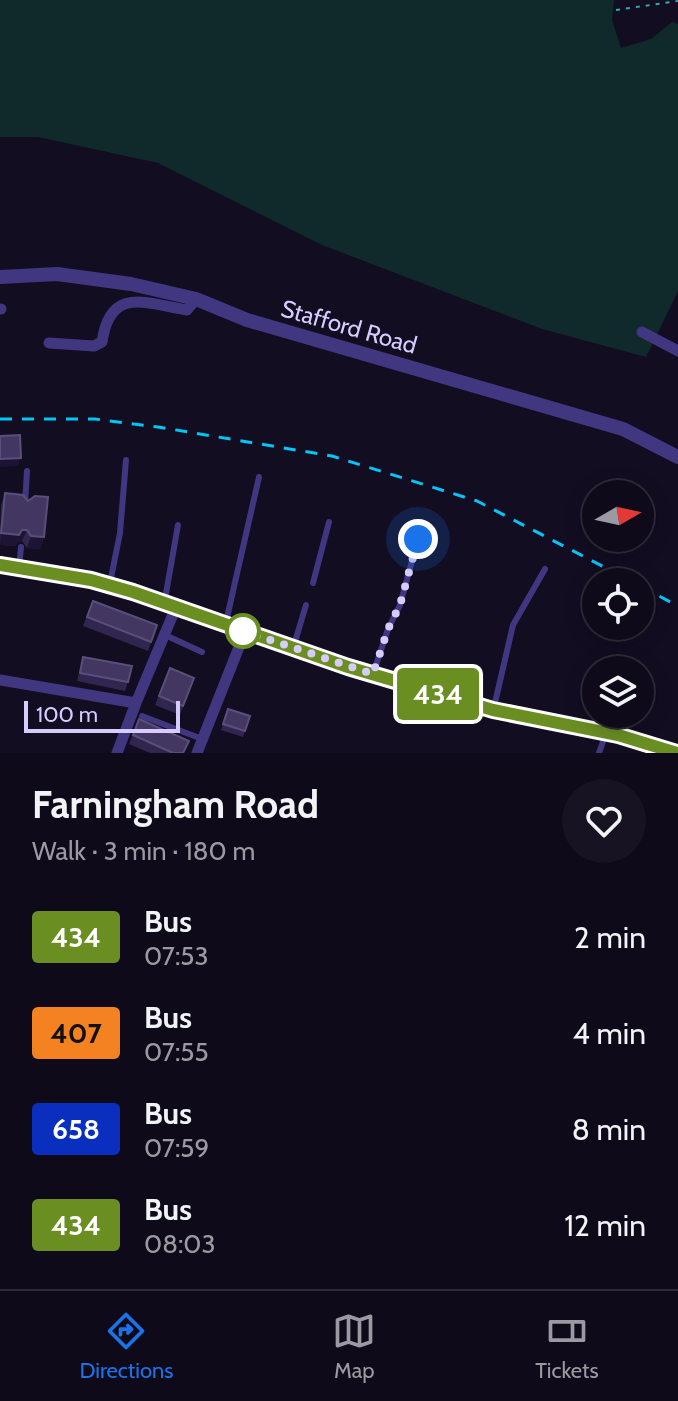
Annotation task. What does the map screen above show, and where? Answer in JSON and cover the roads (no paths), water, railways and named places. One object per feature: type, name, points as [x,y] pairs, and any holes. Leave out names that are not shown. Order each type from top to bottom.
[{"type":"main road","points":[[0,565],[110,585],[293,648],[493,710],[606,732],[677,753]]},
{"type":"street","name":"Stafford Road","points":[[0,277],[57,274],[131,284],[196,299],[247,320],[623,429],[678,457]]},
{"type":"street","points":[[49,343],[94,346],[102,342],[105,322],[115,308],[130,301],[187,310],[196,299]]},
{"type":"street","points":[[642,332],[678,351]]},
{"type":"street","points":[[117,753],[165,633],[170,605]]},
{"type":"street","points":[[197,753],[245,632]]},
{"type":"street","points":[[0,680],[136,703]]},
{"type":"lane","points":[[110,585],[120,533],[126,460]]},
{"type":"lane","points":[[25,507],[27,471]]},
{"type":"lane","points":[[225,625],[259,477]]},
{"type":"lane","points":[[313,583],[329,522]]},
{"type":"lane","points":[[170,605],[178,525]]},
{"type":"lane","points":[[373,674],[388,629],[400,605],[418,539]]},
{"type":"lane","points":[[19,568],[21,547]]},
{"type":"lane","points":[[493,710],[513,625],[545,569]]},
{"type":"lane","points":[[293,648],[306,605]]},
{"type":"lane","points":[[154,626],[202,652]]},
{"type":"lane","points":[[142,716],[202,739]]},
{"type":"lane","points":[[599,753],[606,732]]},
{"type":"railway","points":[[0,419],[95,419],[332,456],[477,501],[606,568]]},
{"type":"railway","points":[[654,593],[678,606]]}]
